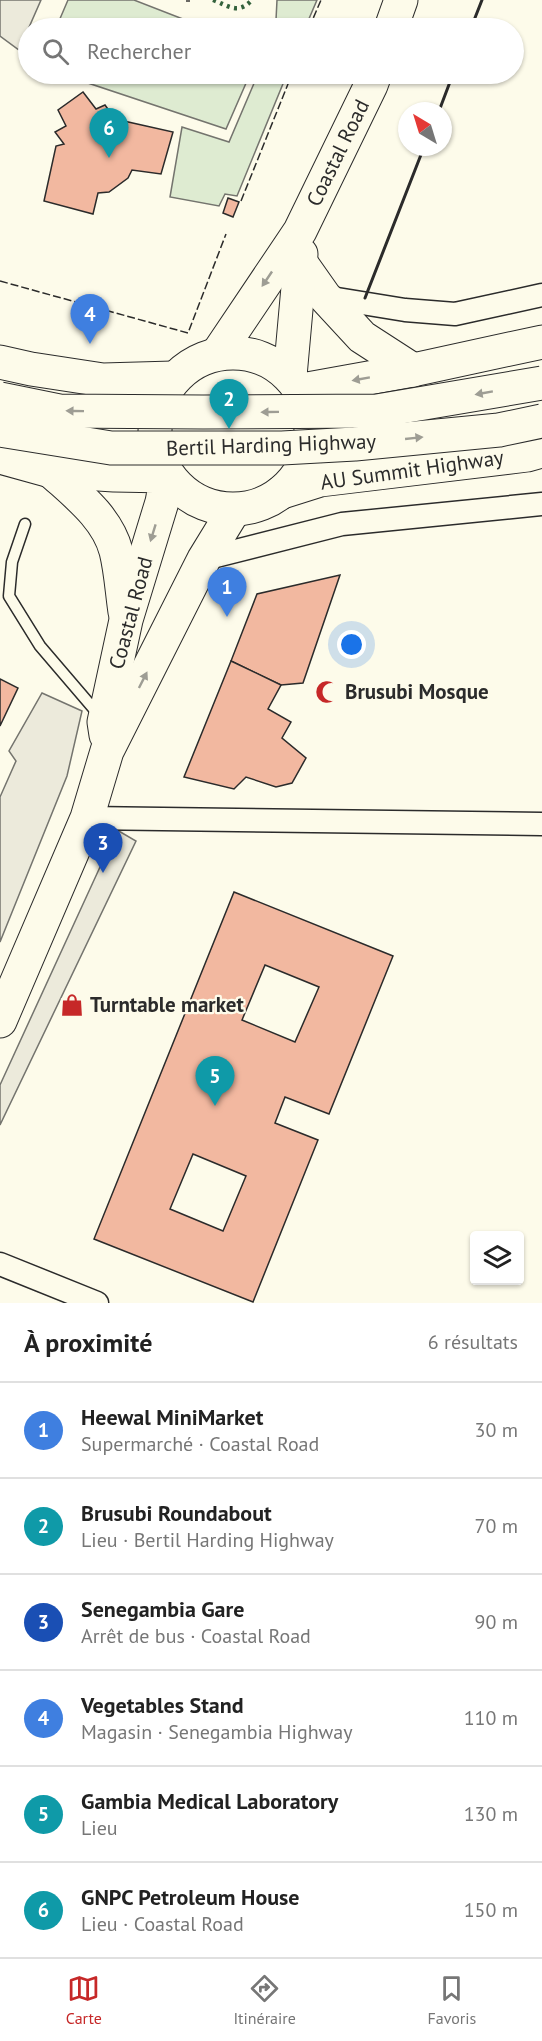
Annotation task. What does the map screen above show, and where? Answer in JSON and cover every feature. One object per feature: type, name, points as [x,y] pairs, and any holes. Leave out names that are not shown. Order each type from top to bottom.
[{"type":"main road","points":[[395,18],[401,0]]},
{"type":"main road","name":"Coastal Road","points":[[218,353],[300,231],[371,84]]},
{"type":"main road","name":"Coastal Road","points":[[296,383],[301,263],[300,231]]},
{"type":"main road","points":[[301,263],[325,297],[362,337],[413,370]]},
{"type":"main road","points":[[296,383],[413,370],[542,342]]},
{"type":"main road","points":[[244,352],[269,360],[296,383],[311,422],[309,448],[300,472],[282,492],[260,505],[234,510],[208,506],[185,495],[167,476],[156,452],[154,426],[159,401],[173,378],[194,362],[218,353],[244,352]]},
{"type":"main road","points":[[0,362],[104,380],[173,378]]},
{"type":"main road","name":"Bertil Harding Highway","points":[[0,399],[59,411],[377,411],[542,383]]},
{"type":"main road","name":"Bertil Harding Highway","points":[[0,430],[111,448],[270,448],[355,444],[488,431],[542,421]]},
{"type":"main road","name":"AU Summit Highway","points":[[282,492],[320,480],[527,455],[542,451]]},
{"type":"main road","points":[[0,458],[51,471],[167,476]]},
{"type":"main road","points":[[51,471],[91,507],[107,531],[115,550],[126,620]]},
{"type":"main road","name":"Coastal Road","points":[[0,1021],[87,818],[106,736],[126,620],[162,502],[167,476]]},
{"type":"main road","name":"Coastal Road","points":[[106,736],[234,510]]},
{"type":"street","points":[[325,297],[405,310],[455,314],[542,295]]},
{"type":"street","points":[[204,560],[342,524],[542,504]]},
{"type":"street","points":[[87,818],[542,824]]},
{"type":"street","points":[[0,1264],[97,1303]]},
{"type":"lane","points":[[9,596],[12,562],[25,524]]},
{"type":"lane","points":[[0,586],[9,596],[40,646],[106,736]]},
{"type":"green space","points":[[68,0],[134,0],[180,18],[60,18]]},
{"type":"green space","points":[[277,0],[317,0],[309,18],[276,18]]},
{"type":"green space","points":[[91,84],[246,84],[226,129]]},
{"type":"green space","points":[[254,84],[283,84],[237,196],[225,194],[219,206],[170,197],[182,127],[229,142]]},
{"type":"shaded area","points":[[0,0],[41,0],[33,18],[18,18],[18,49],[0,36]]},
{"type":"shaded area","points":[[42,693],[82,711],[67,776],[0,942],[0,797],[16,761],[9,751]]},
{"type":"shaded area","points":[[117,830],[136,841],[0,1125],[0,1085]]},
{"type":"building","points":[[83,92],[96,109],[105,105],[115,119],[173,132],[161,174],[132,170],[128,178],[109,192],[98,193],[93,214],[44,201],[56,146],[64,144],[55,132],[66,126],[58,110]]},
{"type":"building","points":[[228,198],[239,202],[233,217],[223,213]]},
{"type":"building","points":[[340,575],[303,683],[281,685],[231,661],[257,594]]},
{"type":"building","points":[[231,661],[281,685],[268,709],[291,722],[282,738],[306,758],[292,783],[276,787],[246,777],[234,789],[184,777]]},
{"type":"building","points":[[0,679],[18,688],[0,726]]},
{"type":"building","points":[[234,892],[393,956],[329,1114],[285,1097],[275,1123],[318,1140],[253,1302],[94,1239]],"holes":[[[265,965],[319,987],[295,1042],[242,1020]],[[193,1154],[246,1176],[223,1231],[170,1209]]]},
{"type":"hedge","points":[[213,0],[233,8],[247,5],[252,0]]},
{"type":"fence","points":[[313,18],[321,0]]},
{"type":"fence","points":[[241,201],[288,84]]},
{"type":"fence","points":[[0,281],[188,333],[226,234]]},
{"type":"wall","points":[[475,18],[482,0]]},
{"type":"wall","points":[[442,102],[449,84]]},
{"type":"wall","points":[[365,298],[420,156]]},
{"type":"place","name":"GNPC Petroleum House","points":[[109,158]]},
{"type":"place","name":"Vegetables Stand","points":[[90,344]]},
{"type":"place","name":"Brusubi Roundabout","points":[[229,429]]},
{"type":"place","name":"Heewal MiniMarket","points":[[227,617]]},
{"type":"place","name":"Brusubi Mosque","points":[[327,692]]},
{"type":"place","name":"Senegambia Gare","points":[[103,873]]},
{"type":"place","name":"Turntable market","points":[[72,1005]]},
{"type":"place","name":"Gambia Medical Laboratory","points":[[215,1106]]}]
